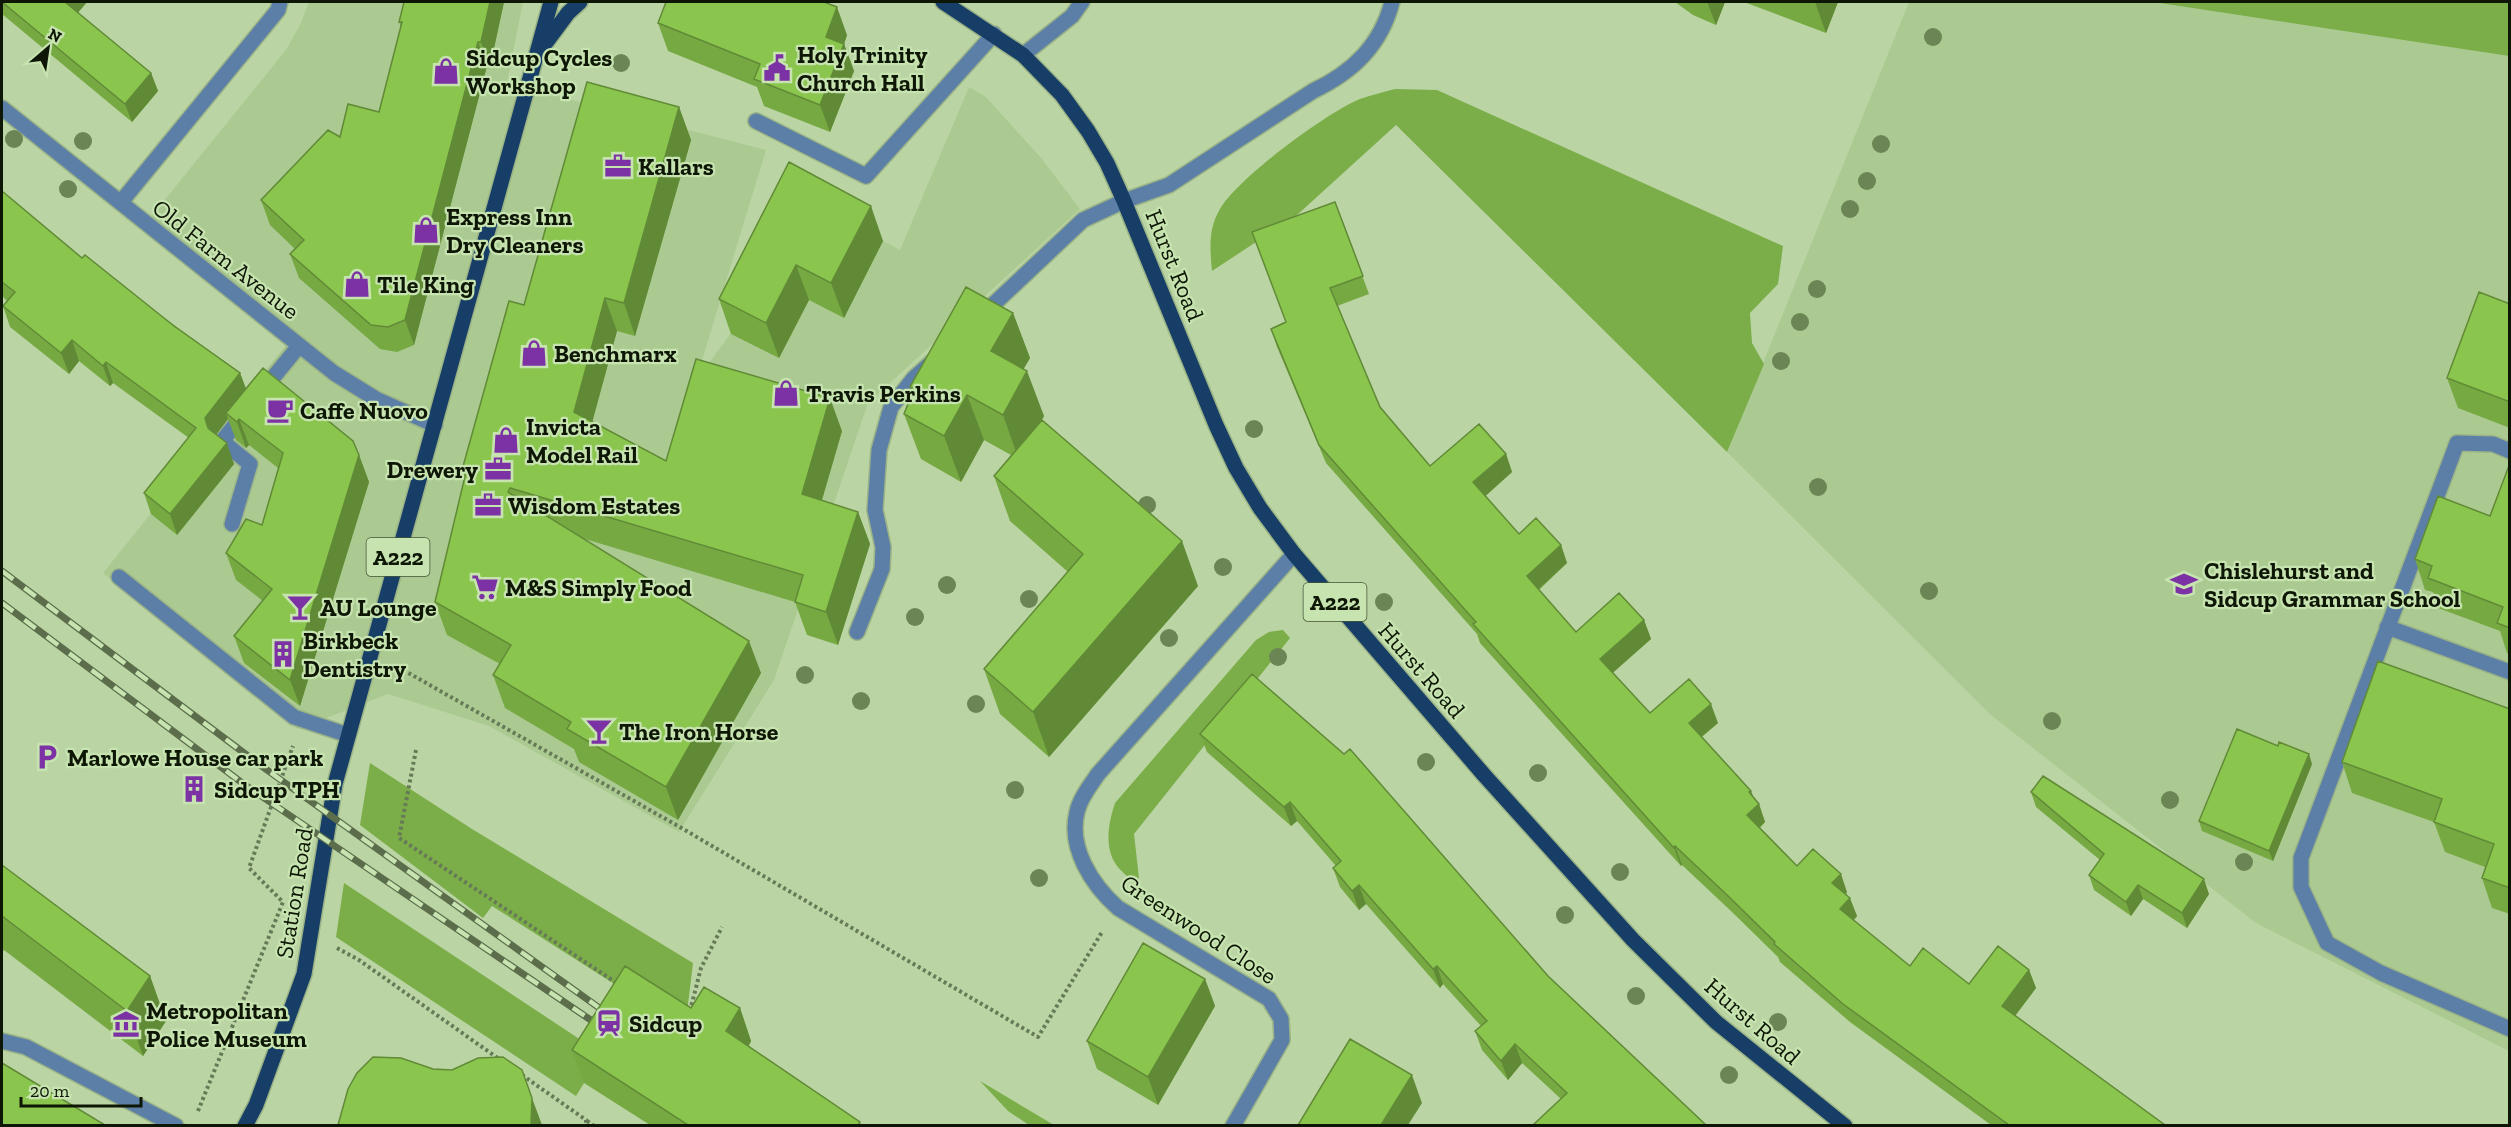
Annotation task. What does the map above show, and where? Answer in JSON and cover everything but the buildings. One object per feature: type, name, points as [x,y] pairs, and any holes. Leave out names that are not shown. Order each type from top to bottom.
[{"type":"main road","name":"Station Road","points":[[245,1125],[256,1105],[304,974],[335,784],[551,2]]},
{"type":"main road","name":"A222","points":[[537,54],[568,13],[580,2]]},
{"type":"main road","name":"Hurst Road","points":[[943,2],[1023,55],[1062,95],[1088,131],[1107,163],[1124,201],[1216,425],[1236,468],[1260,508],[1294,554],[1484,775],[1641,948],[1716,1022],[1845,1125]]},
{"type":"street","points":[[121,202],[278,10],[280,2]]},
{"type":"street","points":[[1023,55],[1072,16],[1082,2]]},
{"type":"street","points":[[965,331],[1083,220],[1124,201],[1169,185],[1313,90],[1336,80],[1355,65],[1378,38],[1392,2]]},
{"type":"street","points":[[756,121],[866,176],[994,34]]},
{"type":"street","name":"Old Farm Avenue","points":[[2,108],[334,373],[376,399],[435,425]]},
{"type":"street","points":[[232,524],[250,464],[222,441],[299,346]]},
{"type":"street","points":[[857,632],[882,569],[883,547],[875,510],[879,450],[891,407],[914,378],[940,354]]},
{"type":"street","points":[[2510,451],[2493,444],[2457,443],[2301,858],[2301,887],[2327,943],[2381,973],[2510,1029]]},
{"type":"street","name":"Greenwood Close","points":[[1233,1125],[1282,1040],[1281,1019],[1269,999],[1118,908],[1104,896],[1089,876],[1080,855],[1076,827],[1077,812],[1082,799],[1098,774],[1294,554]]},
{"type":"street","points":[[119,577],[294,717],[348,735]]},
{"type":"street","points":[[2387,627],[2510,672]]},
{"type":"street","points":[[2,1041],[26,1047],[176,1125]]},
{"type":"path","points":[[371,651],[678,826],[1038,1037],[1118,908]]},
{"type":"path","points":[[196,1115],[283,902],[249,868],[302,719]]},
{"type":"path","points":[[416,750],[399,838],[626,990]]},
{"type":"path","points":[[688,1019],[700,968],[722,927]]},
{"type":"path","points":[[309,934],[359,960],[501,1060]]},
{"type":"path","points":[[520,1074],[586,1123],[594,1125]]},
{"type":"shaded area","points":[[309,2],[523,2],[507,83],[766,150],[696,380],[732,332],[800,196],[900,250],[969,87],[986,97],[1042,159],[1080,209],[868,403],[774,680],[679,832],[489,726],[388,694],[298,729],[103,573],[291,339],[146,223],[286,50],[301,23]]},
{"type":"shaded area","name":"Chislehurst and Sidcup Grammar School","points":[[1909,2],[2153,2],[2509,56],[2509,1051],[2256,923],[1991,715],[1727,452]]},
{"type":"green space","points":[[2153,2],[2509,2],[2509,56]]},
{"type":"green space","points":[[1395,89],[1437,90],[1783,246],[1778,284],[1750,313],[1752,343],[1764,364],[1727,452],[1396,125],[1297,215],[1212,271],[1213,224],[1220,209],[1245,181],[1284,148],[1345,106]]},
{"type":"green space","points":[[1283,630],[1290,638],[1134,834],[1139,878],[1135,884],[1117,866],[1110,849],[1109,825],[1115,803],[1256,640],[1269,632]]},
{"type":"green space","points":[[370,763],[472,829],[693,963],[685,1029],[492,906],[483,918],[360,825]]},
{"type":"green space","points":[[344,883],[602,1054],[576,1096],[336,937]]},
{"type":"green space","points":[[980,1081],[1054,1125],[1029,1125],[1008,1111]]},
{"type":"railway","points":[[2,571],[260,765],[612,1017]]},
{"type":"railway","points":[[2,603],[245,785],[604,1029]]},
{"type":"place","name":"Holy Trinity Church Hall","points":[[777,68]]},
{"type":"place","name":"Sidcup Cycles Workshop","points":[[446,71]]},
{"type":"place","name":"Kallars","points":[[618,166]]},
{"type":"place","name":"Express Inn Dry Cleaners","points":[[426,230]]},
{"type":"place","name":"Tile King","points":[[357,284]]},
{"type":"place","name":"Benchmarx","points":[[534,353]]},
{"type":"place","name":"Travis Perkins","points":[[786,393]]},
{"type":"place","name":"Caffe Nuovo","points":[[280,410]]},
{"type":"place","name":"Invicta Model Rail","points":[[506,440]]},
{"type":"place","name":"Drewery","points":[[498,469]]},
{"type":"place","name":"Wisdom Estates","points":[[488,505]]},
{"type":"place","name":"Chislehurst and Sidcup Grammar School","points":[[2184,584]]},
{"type":"place","name":"M&S Simply Food","points":[[485,587]]},
{"type":"place","name":"AU Lounge","points":[[300,607]]},
{"type":"place","name":"Birkbeck Dentistry","points":[[283,654]]},
{"type":"place","name":"The Iron Horse","points":[[599,731]]},
{"type":"place","name":"Marlowe House car park","points":[[47,757]]},
{"type":"place","name":"Sidcup TPH","points":[[194,789]]},
{"type":"place","name":"Sidcup","points":[[609,1023]]},
{"type":"place","name":"Metropolitan Police Museum","points":[[126,1024]]}]
